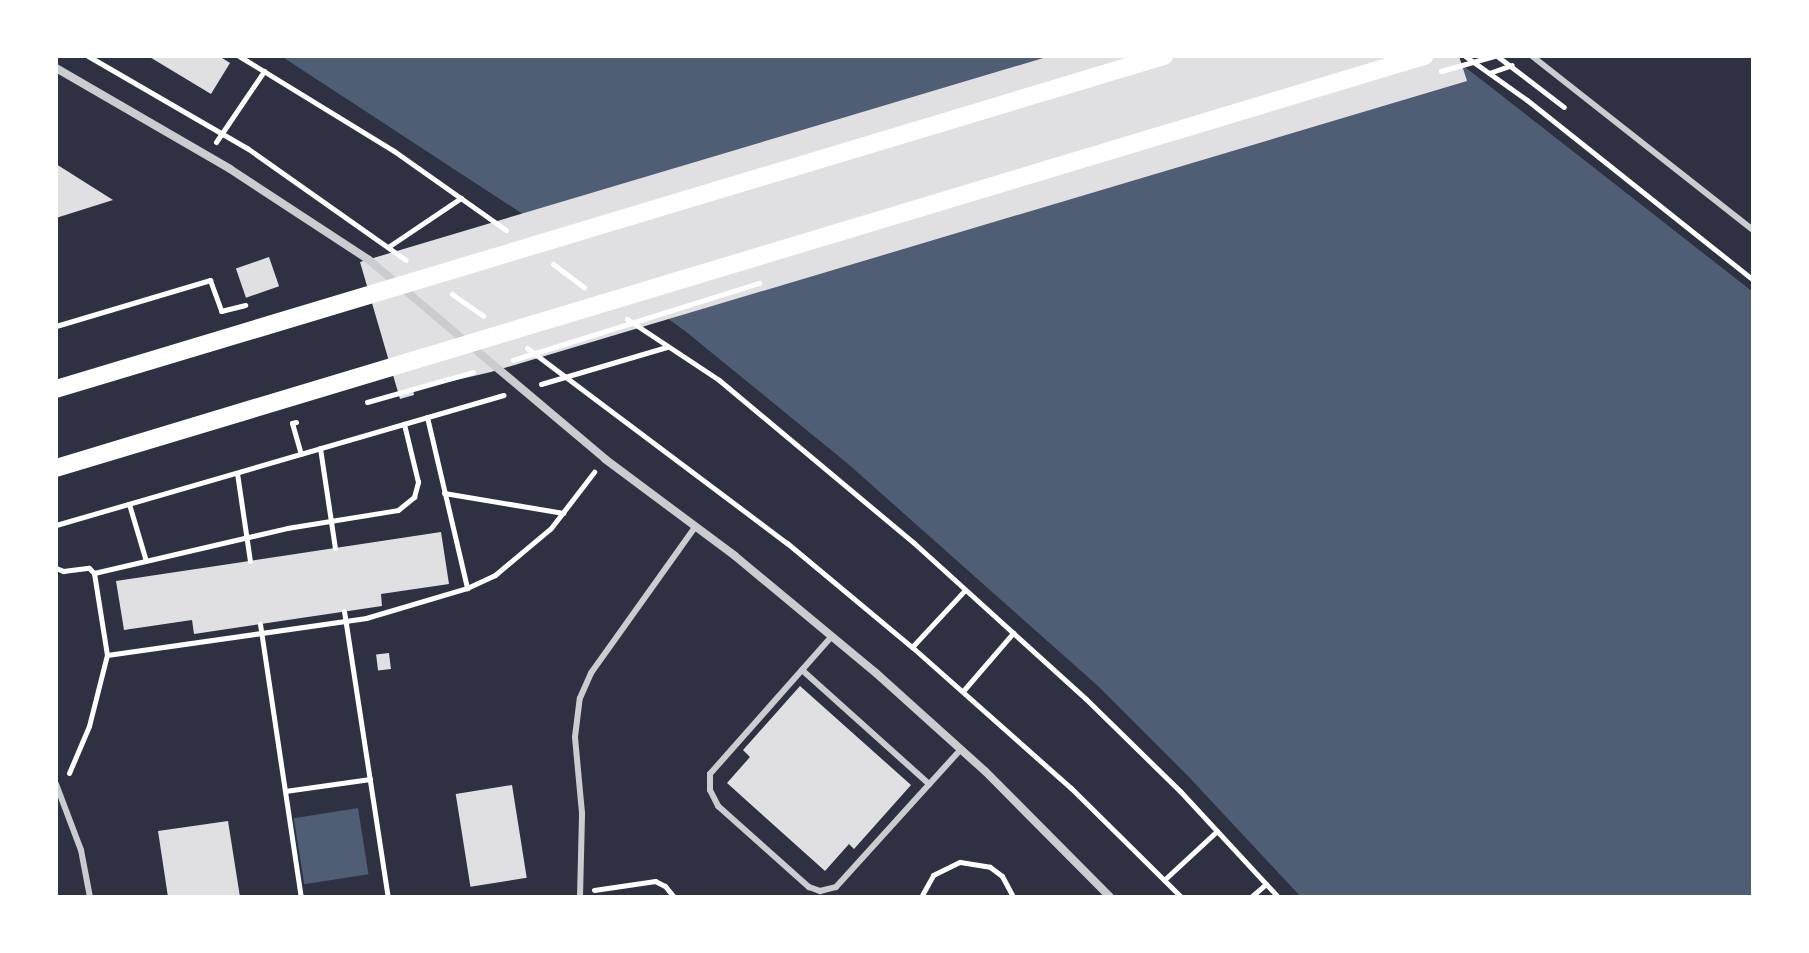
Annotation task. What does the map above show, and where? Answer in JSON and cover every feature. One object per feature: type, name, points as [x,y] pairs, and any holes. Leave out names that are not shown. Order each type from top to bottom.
[{"type":"main road","points":[[56,389],[1164,56]]},
{"type":"main road","points":[[56,468],[1424,56]]},
{"type":"street","points":[[56,68],[206,155],[369,260],[605,459],[833,636],[961,749],[1110,897]]},
{"type":"lane","points":[[1533,57],[1753,230]]},
{"type":"lane","points":[[580,895],[582,813],[575,737],[580,698],[591,673],[695,527]]},
{"type":"lane","points":[[833,636],[710,774],[710,790],[718,806],[809,887],[820,891],[833,890],[961,749]]},
{"type":"lane","points":[[802,670],[929,784]]},
{"type":"lane","points":[[56,784],[81,850],[90,897]]},
{"type":"path","points":[[88,56],[223,133],[412,265]]},
{"type":"path","points":[[239,56],[394,151],[516,237]]},
{"type":"path","points":[[1465,56],[1753,280]]},
{"type":"path","points":[[1489,73],[1533,57]]},
{"type":"path","points":[[206,155],[264,71]]},
{"type":"path","points":[[369,260],[461,198]]},
{"type":"path","points":[[551,263],[587,289]]},
{"type":"path","points":[[56,326],[210,280],[221,311],[259,302]]},
{"type":"path","points":[[449,291],[485,318]]},
{"type":"path","points":[[623,315],[719,380],[965,590],[1086,699],[1278,897]]},
{"type":"path","points":[[521,344],[787,543],[912,647],[1071,788],[1181,897]]},
{"type":"path","points":[[427,417],[467,588]]},
{"type":"path","points":[[56,525],[419,420]]},
{"type":"path","points":[[292,423],[301,454]]},
{"type":"path","points":[[94,573],[246,537],[398,510],[414,497],[418,482],[404,424]]},
{"type":"path","points":[[320,448],[335,548]]},
{"type":"path","points":[[107,655],[388,613],[467,588],[513,562],[563,513],[605,459]]},
{"type":"path","points":[[237,473],[250,561]]},
{"type":"path","points":[[444,493],[563,513]]},
{"type":"path","points":[[129,504],[146,561]]},
{"type":"path","points":[[56,568],[63,571],[89,568],[94,573],[107,655],[89,726],[60,792]]},
{"type":"path","points":[[912,647],[965,590]]},
{"type":"path","points":[[344,611],[388,897]]},
{"type":"path","points":[[260,624],[301,897]]},
{"type":"path","points":[[963,691],[1013,633]]},
{"type":"path","points":[[285,791],[370,779]]},
{"type":"path","points":[[1164,880],[1217,831]]},
{"type":"path","points":[[921,897],[933,875],[960,862],[990,867],[1002,876],[1013,897]]},
{"type":"path","points":[[580,895],[655,881],[665,886],[674,897]]},
{"type":"path","points":[[1251,897],[1266,884]]},
{"type":"water","points":[[281,56],[1451,56],[1753,292],[1753,897],[1301,897],[1188,776],[1098,686],[847,463],[685,331],[535,222]]},
{"type":"water","points":[[358,808],[368,874],[304,884],[294,818]]},
{"type":"building","points":[[148,56],[219,56],[230,63],[211,94]]},
{"type":"building","points":[[1050,56],[1459,56],[1467,81],[491,372],[413,390],[414,395],[400,399],[360,262]]},
{"type":"building","points":[[56,164],[113,200],[56,218]]},
{"type":"building","points":[[269,257],[279,286],[246,298],[236,268]]},
{"type":"building","points":[[441,532],[449,584],[381,594],[382,606],[194,634],[192,620],[124,630],[116,581]]},
{"type":"building","points":[[389,653],[391,669],[378,670],[376,655]]},
{"type":"building","points":[[800,686],[911,785],[854,849],[849,844],[825,871],[727,783],[750,757],[743,750]]},
{"type":"building","points":[[512,785],[527,878],[470,887],[456,794]]},
{"type":"building","points":[[228,821],[240,897],[168,897],[158,831]]}]
